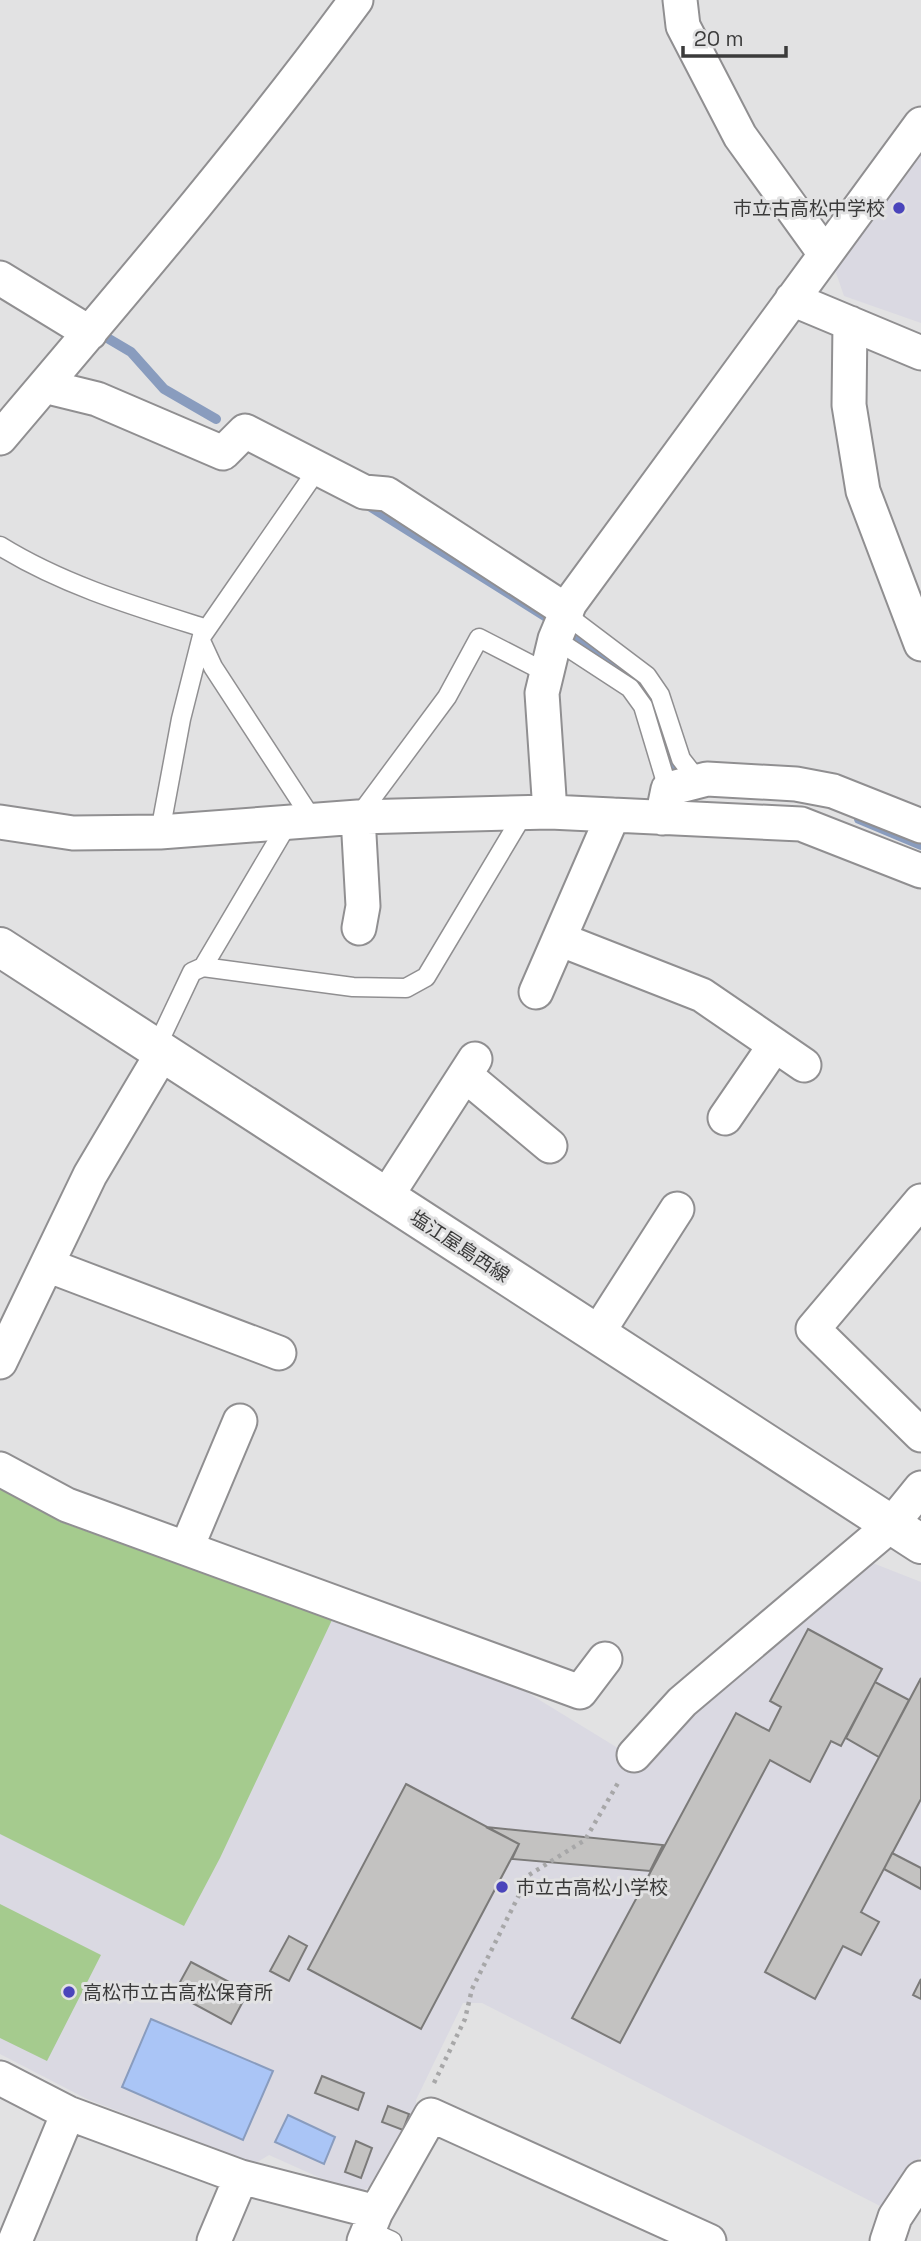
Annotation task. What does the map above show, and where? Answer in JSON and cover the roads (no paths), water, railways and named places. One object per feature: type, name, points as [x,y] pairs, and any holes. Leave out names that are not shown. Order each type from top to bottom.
[{"type":"main road","name":"塩江屋島西線","points":[[0,947],[906,1535]]},
{"type":"street","points":[[0,438],[90,334],[296,82],[356,0]]},
{"type":"street","points":[[680,0],[682,26],[740,136],[825,254]]},
{"type":"street","points":[[537,812],[542,693],[562,621],[792,299],[921,124]]},
{"type":"street","points":[[0,278],[90,334]]},
{"type":"street","points":[[792,299],[921,353]]},
{"type":"street","points":[[850,323],[849,405],[863,491],[921,644]]},
{"type":"street","points":[[44,386],[97,400],[223,453],[245,431],[364,492],[387,494],[562,621]]},
{"type":"street","points":[[0,821],[73,833],[160,832],[358,817],[537,812],[612,815],[676,794],[707,779],[796,784],[832,791],[921,826]]},
{"type":"street","points":[[676,794],[801,824],[921,871]]},
{"type":"street","points":[[536,992],[612,815]]},
{"type":"street","points":[[358,817],[363,906],[359,928]]},
{"type":"street","points":[[559,939],[702,995],[804,1065]]},
{"type":"street","points":[[725,1118],[775,1045]]},
{"type":"street","points":[[0,1362],[90,1175],[159,1050]]},
{"type":"street","points":[[386,1197],[470,1067],[550,1146]]},
{"type":"street","points":[[921,1201],[814,1329],[921,1435]]},
{"type":"street","points":[[597,1334],[677,1209]]},
{"type":"street","points":[[47,1265],[279,1353]]},
{"type":"street","points":[[187,1547],[240,1421]]},
{"type":"street","points":[[0,1469],[68,1505],[580,1692],[606,1659]]},
{"type":"street","points":[[634,1755],[682,1702],[906,1535],[921,1488]]},
{"type":"street","points":[[0,2078],[68,2113],[241,2177],[375,2231],[431,2115],[709,2241]]},
{"type":"street","points":[[0,2235],[13,2241],[68,2113]]},
{"type":"street","points":[[214,2241],[241,2177]]},
{"type":"street","points":[[887,2241],[895,2217],[921,2178]]},
{"type":"lane","points":[[201,638],[319,467]]},
{"type":"lane","points":[[0,546],[34,567],[119,601],[204,628],[181,719],[160,832]]},
{"type":"lane","points":[[562,621],[630,688],[643,706],[676,794]]},
{"type":"lane","points":[[562,621],[647,676],[660,695],[681,759],[676,794]]},
{"type":"lane","points":[[201,638],[213,667],[300,823],[204,967]]},
{"type":"lane","points":[[358,817],[447,697],[478,638],[547,673]]},
{"type":"lane","points":[[159,1050],[192,972],[204,967],[353,987],[406,988],[426,976],[537,812]]},
{"type":"water","points":[[151,2019],[273,2071],[243,2140],[122,2087]]},
{"type":"water","points":[[288,2115],[335,2137],[324,2164],[275,2142]]},
{"type":"waterway","points":[[109,339],[131,352],[164,389],[216,419]]},
{"type":"waterway","points":[[363,502],[575,635],[635,680],[649,698],[678,776],[684,781]]},
{"type":"waterway","points":[[859,819],[921,845]]},
{"type":"place","name":"市立古高松中学校","points":[[899,208]]},
{"type":"place","name":"市立古高松小学校","points":[[502,1887]]},
{"type":"place","name":"高松市立古高松保育所","points":[[69,1992]]}]
